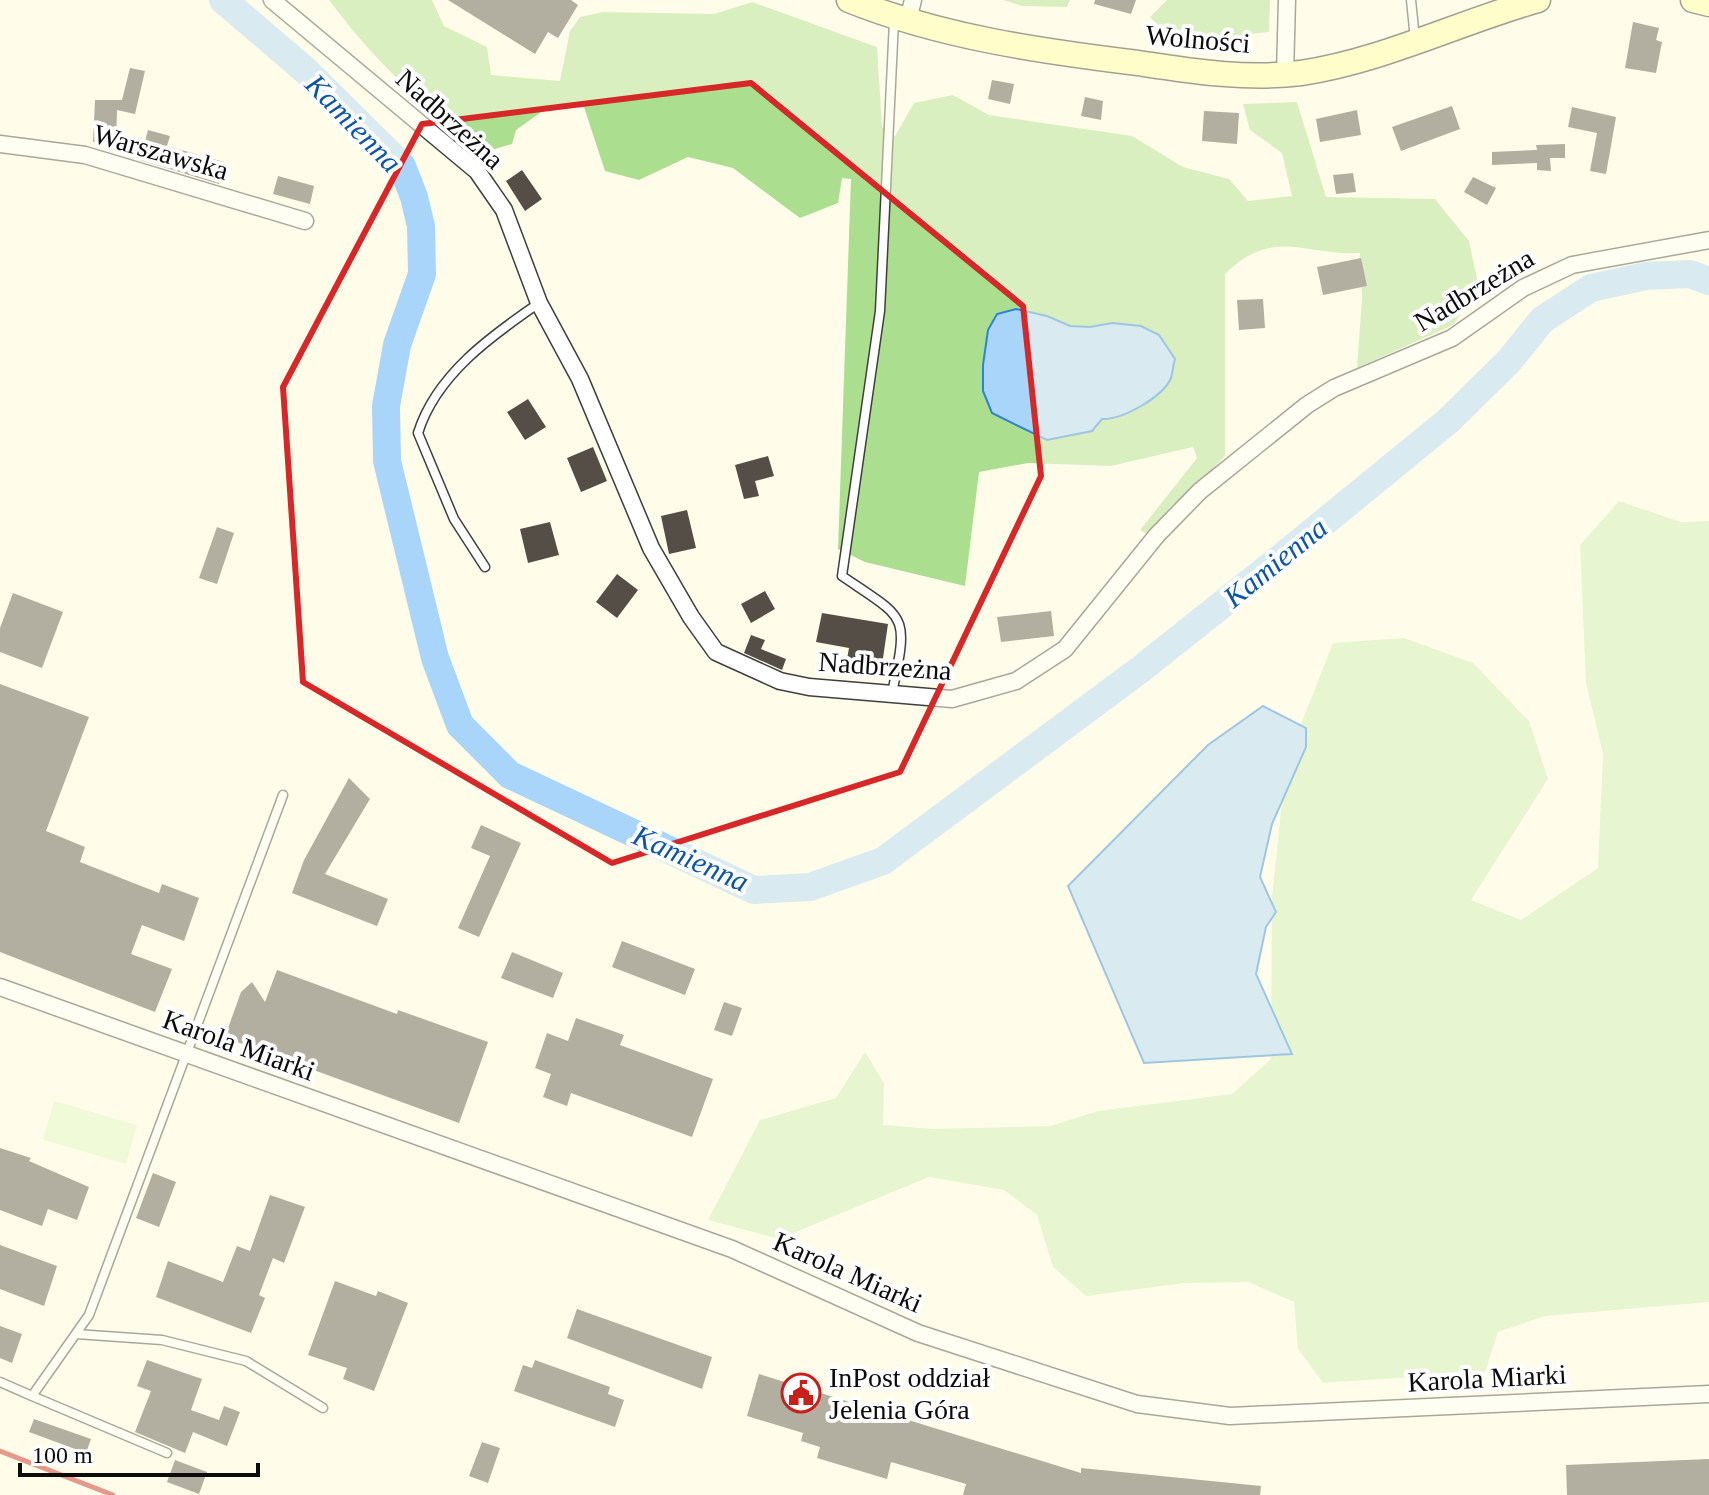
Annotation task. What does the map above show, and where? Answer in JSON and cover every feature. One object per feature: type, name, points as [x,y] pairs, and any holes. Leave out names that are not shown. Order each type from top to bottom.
[{"type":"street","name":"Nadbrzeżna","points":[[272,0],[477,171],[504,210],[539,303],[580,379],[651,548],[708,644],[716,652],[780,681],[934,700],[969,697],[1016,681],[1052,660],[1190,500],[1283,421],[1334,388],[1452,338],[1523,288],[1572,265],[1709,240]]},
{"type":"street","name":"Wolności","points":[[849,0],[891,9],[1001,44],[1209,73],[1285,74],[1327,67],[1538,0]]},
{"type":"street","points":[[1285,74],[1287,0]]},
{"type":"street","points":[[1693,0],[1709,4]]},
{"type":"street","name":"Warszawska","points":[[0,144],[85,155],[305,221]]},
{"type":"street","name":"Karola Miarki","points":[[0,987],[732,1249],[918,1333],[1137,1404],[1230,1416],[1709,1394]]},
{"type":"lane","points":[[1411,0],[1415,40]]},
{"type":"lane","points":[[891,9],[888,169],[880,311],[842,576],[895,612],[902,629],[891,696]]},
{"type":"lane","points":[[485,567],[454,519],[418,433],[434,398],[455,371],[539,303]]},
{"type":"lane","points":[[32,1396],[89,1315],[283,795]]},
{"type":"lane","points":[[76,1334],[162,1340],[246,1361],[323,1408]]},
{"type":"lane","points":[[0,1382],[167,1453]]},
{"type":"highlighted area","points":[[751,83],[1023,306],[1041,476],[900,772],[612,863],[303,682],[283,387],[422,124]]},
{"type":"green space","points":[[329,0],[432,0],[444,26],[487,47],[491,75],[560,81],[570,31],[580,17],[603,12],[714,14],[752,2],[877,47],[882,127],[895,136],[914,103],[953,95],[989,115],[1132,136],[1183,167],[1229,179],[1248,201],[1292,196],[1282,153],[1250,130],[1243,104],[1297,102],[1326,197],[1435,199],[1469,241],[1479,288],[1453,325],[1357,368],[1362,298],[1360,253],[1290,247],[1259,251],[1225,274],[1225,456],[1150,536],[1140,530],[1197,458],[1193,447],[1111,466],[1028,463],[979,472],[965,586],[865,562],[838,549],[851,179],[842,178],[838,203],[800,218],[733,168],[688,157],[639,180],[605,171],[583,104],[551,105],[516,130],[512,144],[485,152],[401,82],[364,44]]},
{"type":"green space","points":[[1003,0],[1070,0],[1067,7],[1022,6]]},
{"type":"green space","points":[[1167,0],[1270,0],[1269,32],[1232,36],[1164,32],[1150,17]]},
{"type":"green space","points":[[1619,501],[1681,522],[1709,521],[1709,1302],[1545,1316],[1498,1332],[1485,1372],[1323,1383],[1298,1349],[1294,1302],[1248,1282],[1185,1283],[1086,1296],[1053,1267],[1037,1215],[1004,1190],[929,1177],[779,1239],[708,1220],[760,1120],[836,1098],[865,1052],[884,1083],[883,1125],[934,1129],[1050,1126],[1098,1111],[1232,1094],[1271,1059],[1272,898],[1286,762],[1333,643],[1404,638],[1473,663],[1529,721],[1548,779],[1471,900],[1521,920],[1598,868],[1603,754],[1586,683],[1580,545]]},
{"type":"green space","points":[[54,1101],[137,1125],[126,1164],[43,1140]]},
{"type":"water","points":[[1016,309],[1047,316],[1070,326],[1090,327],[1112,323],[1141,326],[1159,335],[1175,359],[1171,378],[1151,400],[1120,416],[1102,419],[1092,431],[1047,440],[992,413],[983,391],[988,330],[997,314]]},
{"type":"water","points":[[1263,706],[1306,728],[1306,747],[1272,824],[1260,877],[1276,912],[1266,927],[1256,974],[1292,1054],[1144,1063],[1068,886],[1208,745]]},
{"type":"building","points":[[448,0],[571,0],[578,5],[558,38],[548,32],[535,54]]},
{"type":"building","points":[[1095,0],[1136,0],[1131,14],[1094,4]]},
{"type":"building","points":[[1633,22],[1659,28],[1656,40],[1662,42],[1656,73],[1625,68]]},
{"type":"building","points":[[130,68],[145,71],[135,114],[117,110],[116,142],[93,142],[95,100],[122,100]]},
{"type":"building","points":[[992,80],[1014,84],[1010,104],[988,99]]},
{"type":"building","points":[[1085,97],[1103,101],[1101,120],[1081,116]]},
{"type":"building","points":[[1452,106],[1460,129],[1401,151],[1392,127]]},
{"type":"building","points":[[1572,107],[1616,117],[1606,174],[1590,171],[1597,133],[1568,127]]},
{"type":"building","points":[[1357,110],[1361,135],[1320,142],[1316,119]]},
{"type":"building","points":[[1204,111],[1239,113],[1237,144],[1202,141]]},
{"type":"building","points":[[148,130],[170,136],[167,146],[224,162],[219,184],[140,160]]},
{"type":"building","points":[[1565,144],[1565,158],[1550,158],[1551,171],[1537,170],[1537,163],[1492,165],[1492,152],[1537,150],[1536,145]]},
{"type":"building","points":[[522,170],[542,199],[525,211],[506,181]]},
{"type":"building","points":[[1353,173],[1356,192],[1336,194],[1333,175]]},
{"type":"building","points":[[278,176],[314,186],[310,204],[273,194]]},
{"type":"building","points":[[1473,177],[1496,188],[1487,205],[1464,192]]},
{"type":"building","points":[[1361,258],[1367,286],[1323,295],[1317,267]]},
{"type":"building","points":[[1263,299],[1265,328],[1239,330],[1237,300]]},
{"type":"building","points":[[528,399],[546,427],[525,440],[507,412]]},
{"type":"building","points":[[593,447],[607,481],[581,492],[567,458]]},
{"type":"building","points":[[768,456],[774,476],[755,481],[759,496],[744,499],[735,465]]},
{"type":"building","points":[[687,510],[696,548],[669,554],[661,516]]},
{"type":"building","points":[[550,522],[559,555],[528,563],[520,529]]},
{"type":"building","points":[[217,527],[234,533],[217,584],[199,578]]},
{"type":"building","points":[[617,574],[638,590],[617,618],[596,602]]},
{"type":"building","points":[[765,591],[775,609],[751,623],[741,604]]},
{"type":"building","points":[[13,593],[63,612],[42,668],[0,652],[0,628]]},
{"type":"building","points":[[1051,611],[1054,636],[1001,642],[997,617]]},
{"type":"building","points":[[822,613],[888,624],[882,665],[847,659],[849,648],[816,642]]},
{"type":"building","points":[[751,635],[765,640],[761,649],[786,659],[782,670],[744,653]]},
{"type":"building","points":[[0,684],[89,717],[46,831],[85,847],[80,862],[159,893],[162,884],[199,898],[184,941],[142,925],[131,954],[172,969],[155,1012],[0,952]]},
{"type":"building","points":[[349,778],[370,799],[325,874],[388,899],[377,926],[292,893],[304,860]]},
{"type":"building","points":[[481,825],[521,843],[479,937],[458,928],[490,856],[471,848]]},
{"type":"building","points":[[622,941],[695,969],[685,995],[612,967]]},
{"type":"building","points":[[512,952],[563,973],[553,998],[501,978]]},
{"type":"building","points":[[277,970],[397,1014],[398,1010],[488,1042],[459,1123],[237,1042],[227,1031],[241,992],[252,982],[265,1002]]},
{"type":"building","points":[[724,1002],[742,1008],[732,1036],[714,1030]]},
{"type":"building","points":[[576,1018],[624,1035],[620,1045],[713,1079],[692,1137],[571,1093],[567,1106],[543,1097],[551,1074],[535,1068],[547,1033],[568,1041]]},
{"type":"building","points":[[0,1148],[31,1158],[29,1161],[89,1187],[77,1220],[48,1209],[42,1226],[0,1210]]},
{"type":"building","points":[[153,1173],[176,1182],[159,1227],[136,1218]]},
{"type":"building","points":[[270,1195],[305,1207],[284,1263],[273,1258],[259,1295],[265,1298],[251,1333],[156,1297],[168,1261],[223,1282],[237,1246],[250,1251]]},
{"type":"building","points":[[0,1245],[57,1266],[44,1306],[0,1289]]},
{"type":"building","points":[[335,1281],[376,1296],[378,1291],[408,1303],[374,1391],[343,1379],[347,1368],[308,1355]]},
{"type":"building","points":[[577,1309],[712,1357],[702,1389],[567,1338]]},
{"type":"building","points":[[0,1326],[22,1334],[12,1363],[0,1358]]},
{"type":"building","points":[[147,1360],[202,1379],[191,1410],[219,1420],[224,1406],[240,1412],[227,1446],[193,1432],[185,1453],[135,1432],[151,1391],[137,1386]]},
{"type":"building","points":[[535,1360],[610,1387],[608,1394],[624,1400],[615,1427],[514,1391],[523,1365],[532,1368]]},
{"type":"building","points":[[759,1374],[1081,1473],[1081,1468],[1261,1486],[1260,1495],[963,1495],[966,1484],[891,1462],[887,1479],[817,1458],[820,1447],[801,1441],[803,1433],[747,1416]]},
{"type":"building","points":[[34,1419],[91,1439],[86,1453],[29,1432]]},
{"type":"building","points":[[482,1442],[500,1448],[488,1483],[469,1476]]},
{"type":"building","points":[[1709,1459],[1709,1495],[1567,1495],[1566,1465]]},
{"type":"building","points":[[175,1460],[207,1472],[199,1494],[167,1482]]},
{"type":"waterway","name":"Kamienna","points":[[223,0],[305,70],[402,166],[414,197],[421,226],[422,274],[397,345],[386,406],[387,461],[435,658],[460,725],[510,775],[754,890],[810,887],[883,861],[1141,669],[1278,560],[1448,421],[1509,361],[1542,320],[1591,288],[1646,276],[1690,274],[1709,281]]},
{"type":"railway","points":[[0,1451],[113,1495]]},
{"type":"place","name":"InPost oddział Jelenia Góra","points":[[801,1393]]}]
